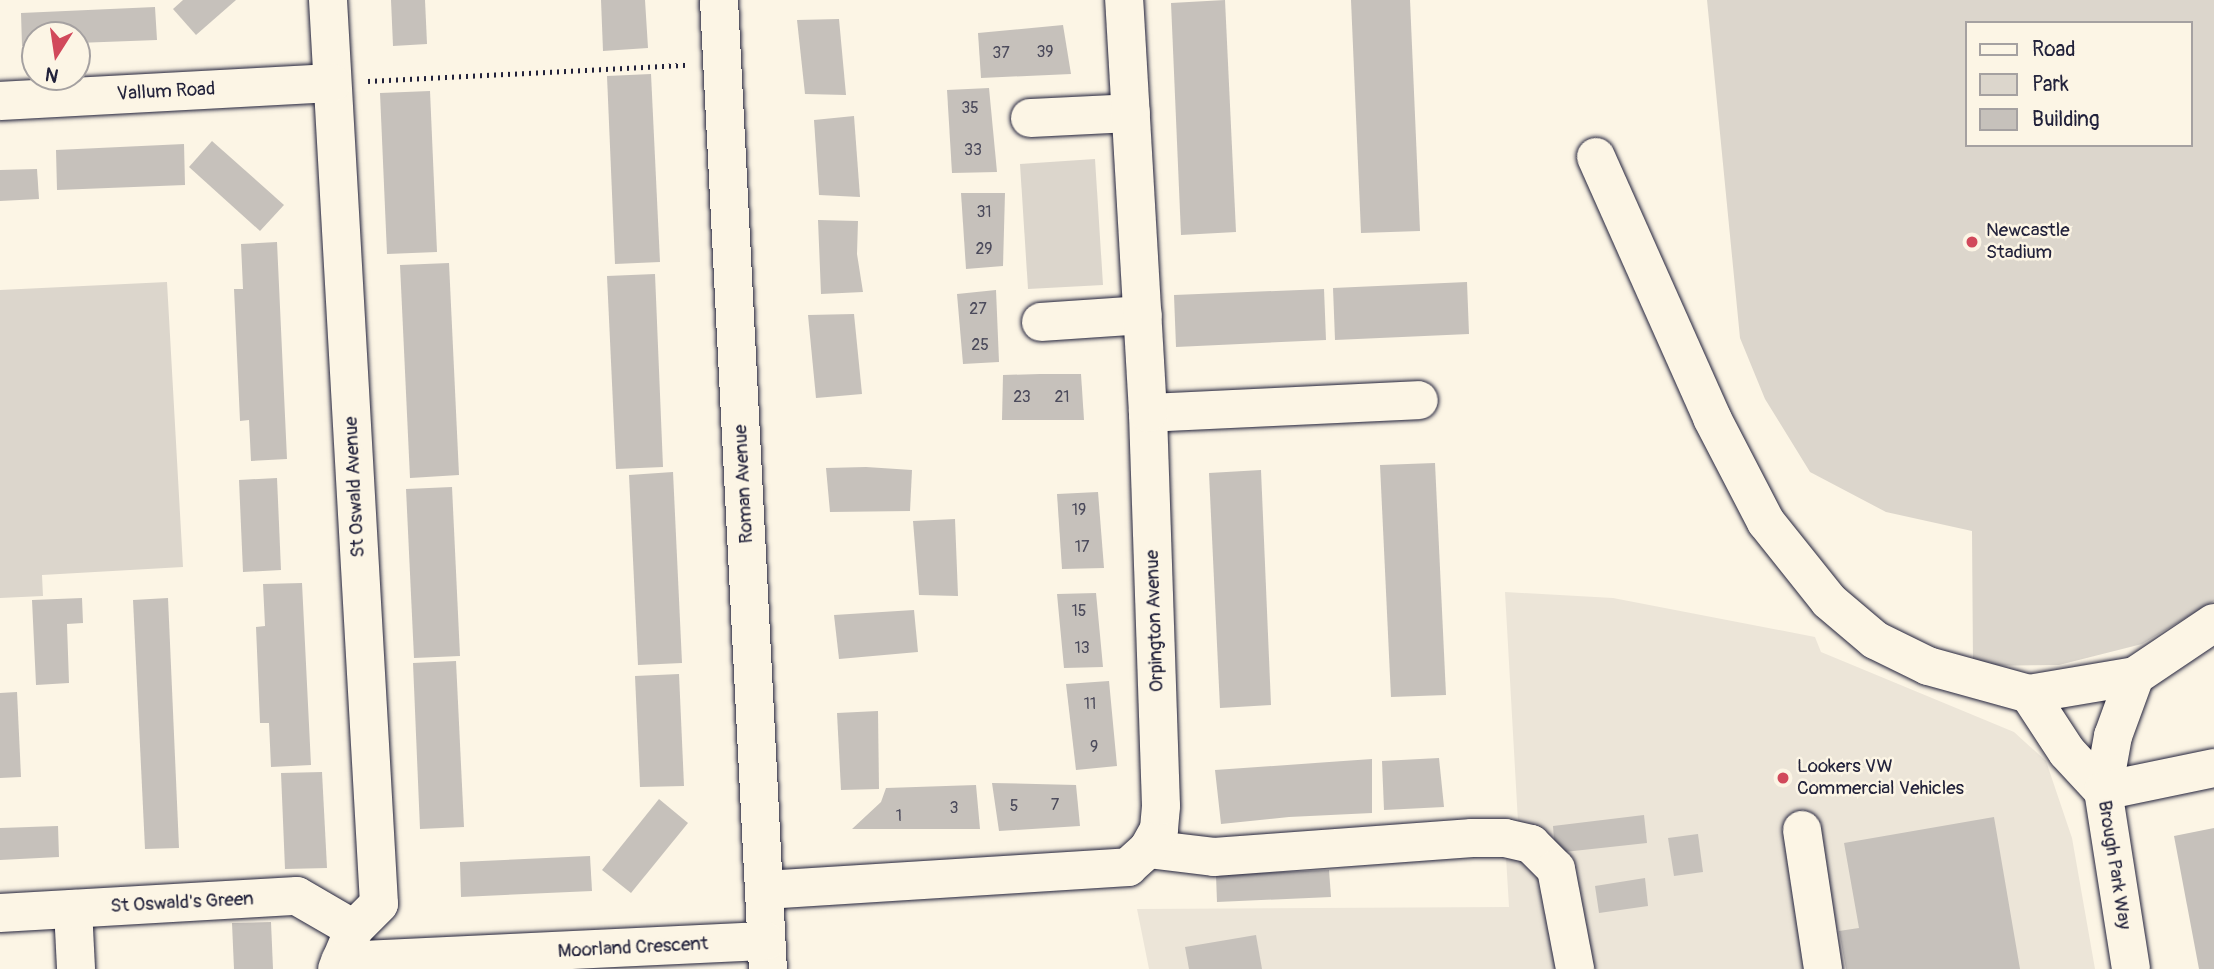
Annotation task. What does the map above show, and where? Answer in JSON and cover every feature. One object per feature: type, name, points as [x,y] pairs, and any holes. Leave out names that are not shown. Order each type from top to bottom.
[{"type":"street","name":"St Oswald Avenue","points":[[328,0],[379,904],[344,953]]},
{"type":"street","name":"Roman Avenue","points":[[719,0],[767,955]]},
{"type":"street","name":"Orpington Avenue","points":[[1125,0],[1148,413],[1161,806],[1158,829],[1148,849]]},
{"type":"street","name":"Vallum Road","points":[[0,101],[332,83]]},
{"type":"street","points":[[1030,118],[1131,113]]},
{"type":"street","points":[[1596,157],[1712,418],[1766,522],[1829,601],[1875,640],[1928,666],[2029,694],[2135,676],[2214,623]]},
{"type":"street","points":[[1041,321],[1143,314]]},
{"type":"street","points":[[1148,413],[1419,400]]},
{"type":"street","points":[[2103,791],[2113,736],[2135,676]]},
{"type":"street","points":[[2029,694],[2067,752],[2103,791]]},
{"type":"street","name":"Brough Park Way","points":[[2131,969],[2103,791],[2214,768]]},
{"type":"street","points":[[1802,830],[1822,969]]},
{"type":"street","points":[[765,890],[1128,867],[1148,849],[1214,858],[1472,838],[1505,838],[1531,844],[1556,869],[1575,969]]},
{"type":"street","name":"St Oswald's Green","points":[[0,913],[297,896],[344,953]]},
{"type":"street","points":[[73,909],[76,969]]},
{"type":"street","name":"Moorland Crescent","points":[[344,953],[767,955]]},
{"type":"path","points":[[332,83],[723,64]]},
{"type":"shaded area","name":"Lookers VW Commercial Vehicles","points":[[1505,592],[1613,598],[1815,637],[1821,652],[2014,732],[2046,761],[2072,838],[2095,969],[1149,969],[1137,909],[1509,907],[1504,824],[1518,822]]},
{"type":"green space","name":"Newcastle Stadium","points":[[1707,0],[2214,0],[2214,601],[2142,644],[2059,665],[1973,666],[1972,531],[1886,512],[1810,472],[1765,399],[1740,338]]},
{"type":"green space","points":[[1095,159],[1103,285],[1028,289],[1020,164]]},
{"type":"green space","points":[[167,282],[183,567],[42,575],[43,596],[0,598],[0,290]]},
{"type":"building","points":[[183,0],[236,0],[196,35],[173,9]]},
{"type":"building","points":[[391,0],[425,0],[427,44],[393,46]]},
{"type":"building","points":[[601,0],[645,0],[648,48],[603,51]]},
{"type":"building","points":[[1225,0],[1236,232],[1181,235],[1171,3]]},
{"type":"building","points":[[1351,0],[1410,0],[1420,231],[1361,233]]},
{"type":"building","points":[[155,7],[157,40],[91,42],[91,21],[21,21],[21,13]]},
{"type":"building","points":[[839,19],[846,95],[805,94],[797,20]]},
{"type":"building","points":[[1063,25],[1071,74],[981,78],[978,33]]},
{"type":"building","points":[[651,74],[660,262],[615,264],[607,76]]},
{"type":"building","points":[[989,88],[997,172],[952,173],[947,90]]},
{"type":"building","points":[[430,91],[437,252],[387,254],[380,93]]},
{"type":"building","points":[[854,116],[860,197],[819,195],[814,120]]},
{"type":"building","points":[[212,141],[284,205],[260,231],[189,167]]},
{"type":"building","points":[[184,144],[185,185],[57,190],[56,150]]},
{"type":"building","points":[[37,169],[39,199],[0,201],[0,170]]},
{"type":"building","points":[[961,193],[1005,193],[1003,266],[966,269]]},
{"type":"building","points":[[818,220],[858,221],[857,254],[863,292],[821,294]]},
{"type":"building","points":[[277,242],[287,459],[251,461],[249,420],[240,421],[234,289],[243,289],[241,244]]},
{"type":"building","points":[[449,263],[459,475],[410,478],[400,265]]},
{"type":"building","points":[[655,274],[663,467],[616,469],[607,276]]},
{"type":"building","points":[[1467,282],[1469,334],[1335,340],[1333,288]]},
{"type":"building","points":[[1324,289],[1326,340],[1176,347],[1174,295]]},
{"type":"building","points":[[996,290],[999,362],[963,364],[957,294]]},
{"type":"building","points":[[854,314],[862,394],[816,398],[808,315]]},
{"type":"building","points":[[1081,374],[1084,420],[1002,420],[1003,375]]},
{"type":"building","points":[[1435,463],[1446,695],[1391,697],[1380,465]]},
{"type":"building","points":[[826,468],[912,470],[910,511],[830,512]]},
{"type":"building","points":[[1261,470],[1271,705],[1220,708],[1209,473]]},
{"type":"building","points":[[673,472],[682,663],[638,665],[629,475]]},
{"type":"building","points":[[277,478],[281,570],[243,572],[239,480]]},
{"type":"building","points":[[452,487],[460,656],[414,658],[406,489]]},
{"type":"building","points":[[1098,492],[1104,568],[1062,569],[1057,494]]},
{"type":"building","points":[[955,519],[958,596],[919,595],[913,521]]},
{"type":"building","points":[[302,583],[311,765],[271,767],[269,723],[260,723],[256,627],[265,626],[263,584]]},
{"type":"building","points":[[1096,593],[1103,667],[1064,668],[1057,594]]},
{"type":"building","points":[[82,598],[83,623],[67,624],[69,683],[36,685],[32,600]]},
{"type":"building","points":[[168,598],[179,848],[145,849],[133,600]]},
{"type":"building","points":[[914,610],[918,652],[839,659],[834,615]]},
{"type":"building","points":[[456,661],[464,827],[420,829],[413,663]]},
{"type":"building","points":[[679,674],[684,786],[640,787],[635,676]]},
{"type":"building","points":[[1109,681],[1117,766],[1076,770],[1066,684]]},
{"type":"building","points":[[17,692],[21,777],[0,778],[0,693]]},
{"type":"building","points":[[878,711],[879,789],[841,790],[837,713]]},
{"type":"building","points":[[1439,758],[1444,807],[1384,810],[1382,761]]},
{"type":"building","points":[[1372,759],[1372,813],[1221,824],[1215,770]]},
{"type":"building","points":[[322,772],[327,868],[285,869],[281,773]]},
{"type":"building","points":[[992,783],[1076,785],[1080,826],[999,831]]},
{"type":"building","points":[[976,785],[980,829],[852,829],[881,802],[886,788]]},
{"type":"building","points":[[659,799],[688,823],[631,893],[602,870]]},
{"type":"building","points":[[1644,815],[1647,843],[1555,853],[1553,826]]},
{"type":"building","points":[[1994,817],[2020,969],[1846,969],[1839,931],[1859,928],[1844,843]]},
{"type":"building","points":[[58,826],[59,857],[0,860],[0,828]]},
{"type":"building","points":[[2214,828],[2214,969],[2199,969],[2174,836]]},
{"type":"building","points":[[1698,834],[1703,872],[1674,876],[1668,838]]},
{"type":"building","points":[[590,856],[592,891],[461,897],[460,862]]},
{"type":"building","points":[[1329,870],[1331,897],[1217,902],[1216,875]]},
{"type":"building","points":[[1645,878],[1648,906],[1599,913],[1595,886]]},
{"type":"building","points":[[271,922],[273,969],[234,969],[232,923]]},
{"type":"building","points":[[1256,935],[1262,969],[1189,969],[1185,947]]},
{"type":"place","name":"Newcastle Stadium","points":[[1972,242]]},
{"type":"place","name":"Lookers VW Commercial Vehicles","points":[[1783,778]]}]
